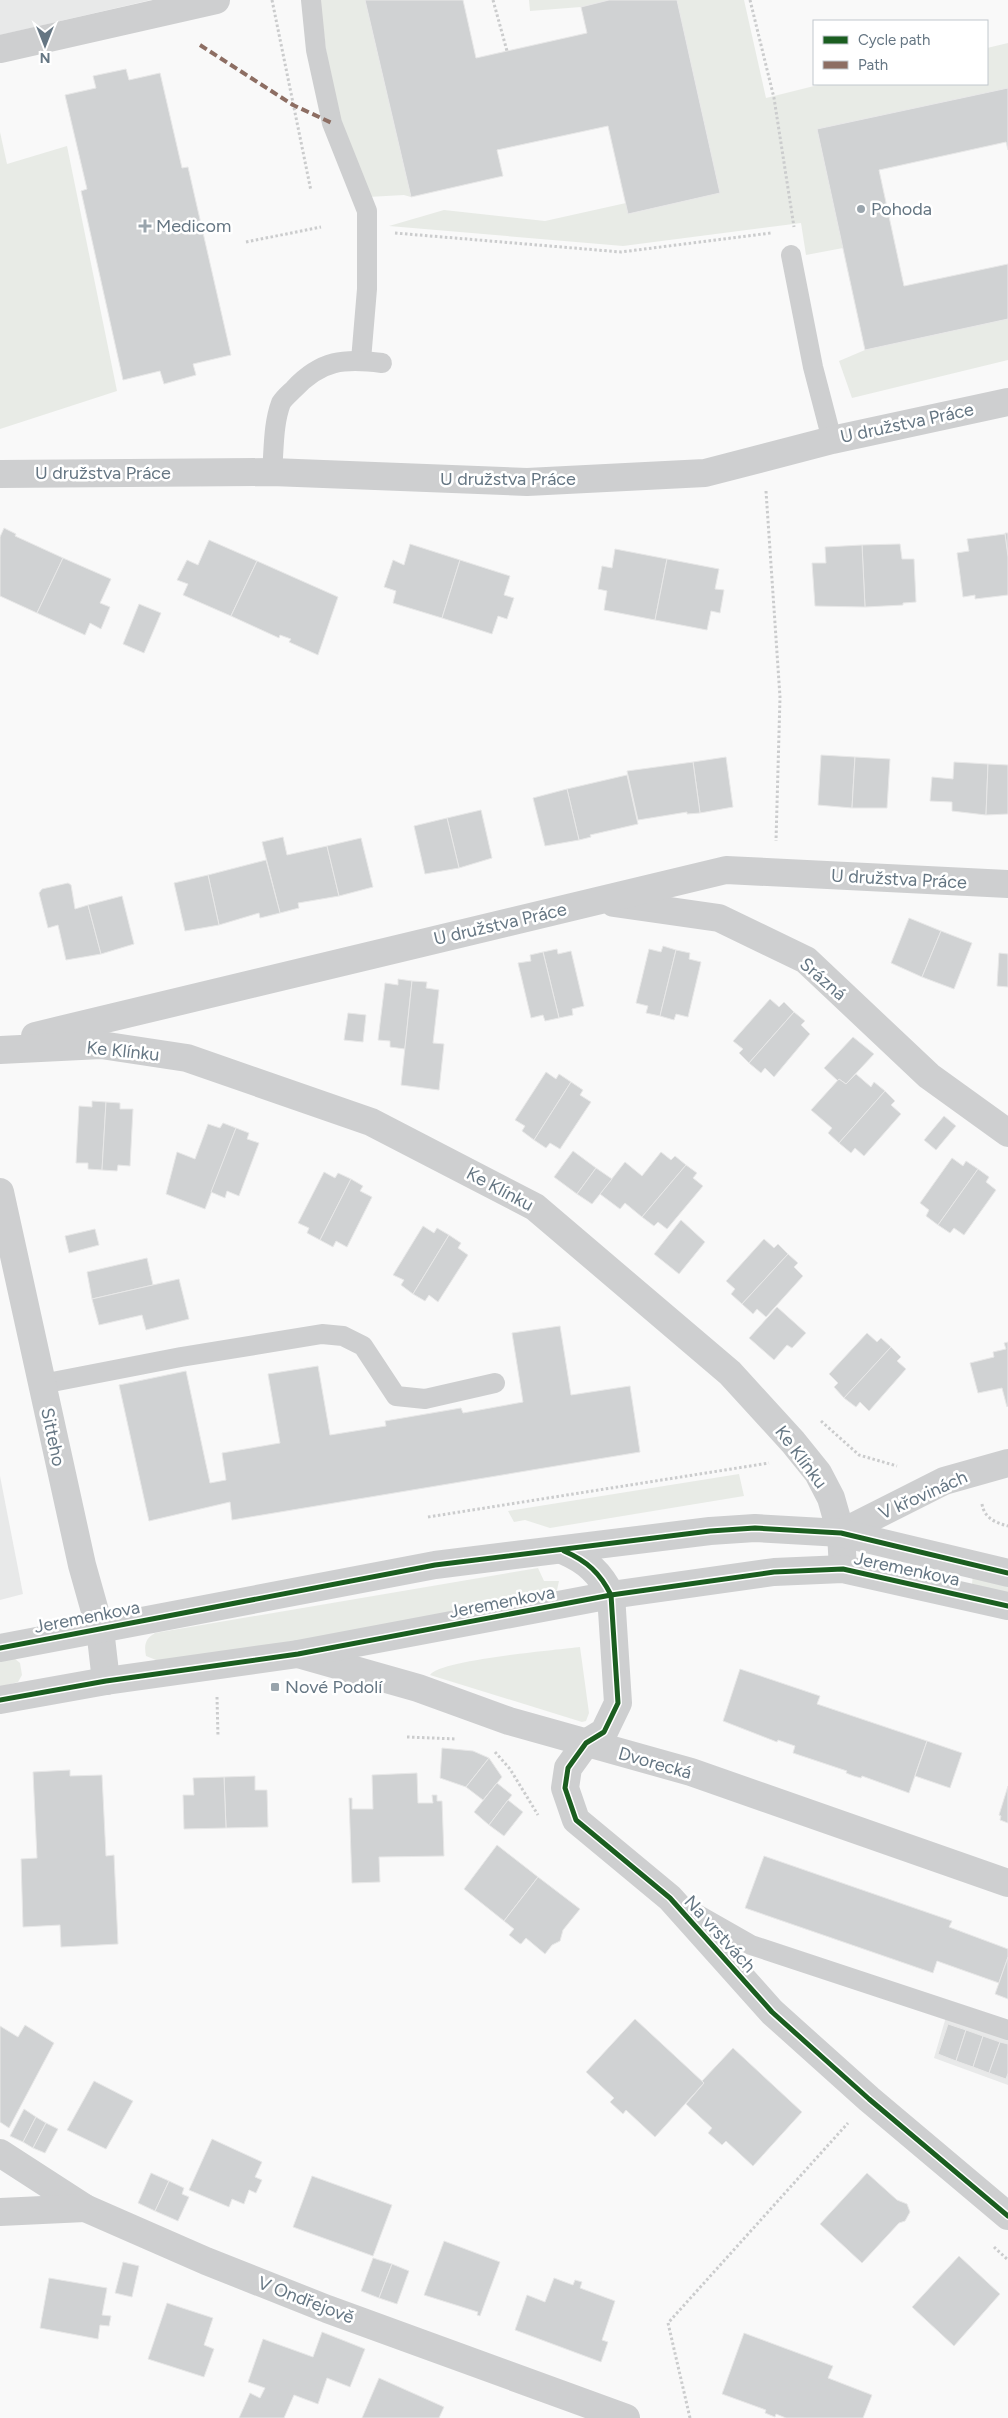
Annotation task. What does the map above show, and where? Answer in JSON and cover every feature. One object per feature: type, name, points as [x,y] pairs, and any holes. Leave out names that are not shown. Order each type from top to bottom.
[{"type":"street","points":[[0,49],[216,0]]},
{"type":"street","name":"U družstva Práce","points":[[0,474],[272,472],[527,482],[705,473],[832,440],[1008,402]]},
{"type":"street","name":"U družstva Práce","points":[[0,1044],[726,870],[1008,884]]},
{"type":"street","name":"Srázná","points":[[600,900],[719,918],[806,960],[929,1076],[1008,1133]]},
{"type":"street","name":"Ke Klínku","points":[[0,1050],[101,1045],[187,1058],[372,1122],[535,1207],[730,1373],[793,1442],[818,1473],[831,1498],[841,1533],[843,1569]]},
{"type":"street","name":"Sitteho","points":[[0,1192],[82,1565],[100,1629],[106,1681]]},
{"type":"street","name":"V křovinách","points":[[841,1533],[944,1482],[996,1466]]},
{"type":"street","name":"Jeremenkova","points":[[0,1648],[435,1565],[737,1530],[841,1533],[1008,1573]]},
{"type":"street","name":"Na vrstvách","points":[[564,1551],[593,1567],[604,1580],[611,1595],[618,1703],[604,1732],[586,1743],[568,1768],[565,1788],[576,1820],[670,1898],[772,2012],[869,2099],[1008,2216]]},
{"type":"street","name":"Jeremenkova","points":[[0,1700],[106,1681],[298,1654],[611,1595],[774,1572],[843,1569],[1008,1606]]},
{"type":"street","name":"Dvorecká","points":[[298,1654],[418,1688],[509,1720],[691,1772],[1008,1883]]},
{"type":"street","name":"V Ondřejově","points":[[0,2153],[85,2208],[206,2260],[327,2309],[626,2418]]},
{"type":"street","points":[[0,2212],[85,2208]]},
{"type":"lane","points":[[311,0],[316,50],[332,123],[367,211],[367,289],[361,360]]},
{"type":"lane","points":[[791,255],[813,367],[832,440]]},
{"type":"lane","points":[[272,472],[276,428],[282,402],[302,380],[326,364],[361,360],[382,363]]},
{"type":"lane","points":[[42,1384],[181,1357],[322,1334],[343,1336],[363,1346],[396,1396],[425,1399],[495,1383]]},
{"type":"lane","points":[[670,1898],[751,1945],[1008,2030]]},
{"type":"path","points":[[272,0],[311,191]]},
{"type":"path","points":[[493,0],[507,51]]},
{"type":"path","points":[[750,0],[774,98],[798,256],[791,255]]},
{"type":"path","points":[[246,242],[321,227]]},
{"type":"path","points":[[367,230],[621,252],[775,233]]},
{"type":"path","points":[[764,458],[780,696],[776,842]]},
{"type":"path","points":[[428,1517],[769,1463],[793,1442],[815,1416],[859,1455],[894,1467],[904,1464]]},
{"type":"path","points":[[996,1466],[989,1489],[982,1502],[983,1510],[989,1518],[1008,1526]]},
{"type":"path","points":[[217,1696],[218,1737]]},
{"type":"path","points":[[690,2418],[668,2323],[869,2099]]},
{"type":"shaded area","points":[[0,0],[151,0],[0,35]]},
{"type":"shaded area","points":[[321,0],[365,0],[411,197],[404,195],[368,197],[333,104]]},
{"type":"shaded area","points":[[529,0],[609,0],[581,7],[530,11]]},
{"type":"shaded area","points":[[677,0],[744,0],[766,98],[818,85],[988,85],[988,48],[1008,43],[1008,88],[817,129],[843,248],[806,255],[801,223],[623,246],[389,226],[444,210],[545,221],[626,203],[629,214],[720,193]]},
{"type":"shaded area","points":[[0,132],[7,164],[67,146],[117,391],[0,429]]},
{"type":"shaded area","points":[[1008,319],[1008,360],[852,398],[839,361],[865,350]]},
{"type":"shaded area","points":[[739,1474],[744,1496],[550,1528],[525,1520],[514,1522],[508,1511]]},
{"type":"shaded area","points":[[0,1476],[23,1594],[0,1600]]},
{"type":"shaded area","points":[[538,1568],[544,1581],[559,1581],[557,1590],[550,1596],[357,1631],[161,1662],[146,1656],[146,1643],[155,1633]]},
{"type":"shaded area","points":[[973,1574],[1008,1584],[1008,1594],[972,1584]]},
{"type":"shaded area","points":[[580,1647],[589,1713],[586,1721],[582,1722],[430,1675],[438,1670],[475,1660]]},
{"type":"shaded area","points":[[0,1658],[14,1658],[20,1663],[22,1675],[18,1682],[0,1687]]},
{"type":"shaded area","points":[[946,2017],[1008,2037],[1008,2085],[934,2058]]},
{"type":"building","points":[[365,0],[463,0],[476,58],[587,33],[581,7],[609,0],[677,0],[720,193],[628,214],[608,126],[497,150],[503,176],[411,197]]},
{"type":"building","name":"Medicom","points":[[126,69],[129,80],[160,73],[182,168],[188,167],[231,355],[193,364],[196,375],[164,384],[160,371],[123,380],[81,191],[87,189],[65,95],[96,88],[93,76]]},
{"type":"building","name":"Pohoda","points":[[1008,88],[1008,150],[1006,142],[879,170],[904,286],[1008,264],[1008,319],[865,350],[817,129]]},
{"type":"building","points":[[4,528],[16,534],[15,536],[63,558],[37,613],[0,596],[0,537]]},
{"type":"building","points":[[1008,533],[1008,557],[1005,534]]},
{"type":"building","points":[[1005,534],[1008,557],[1008,595],[975,599],[975,595],[963,597],[957,553],[969,551],[967,539]]},
{"type":"building","points":[[209,540],[257,561],[231,616],[183,595],[188,584],[177,580],[187,560],[198,565]]},
{"type":"building","points":[[410,544],[460,560],[442,618],[393,603],[396,591],[384,587],[393,560],[404,565]]},
{"type":"building","points":[[900,544],[902,559],[914,559],[916,602],[903,603],[903,605],[865,607],[862,545]]},
{"type":"building","points":[[862,545],[865,607],[815,606],[812,563],[826,563],[825,547]]},
{"type":"building","points":[[615,549],[667,559],[655,620],[604,610],[607,591],[598,589],[602,566],[612,568]]},
{"type":"building","points":[[63,558],[111,579],[100,603],[110,607],[101,629],[90,623],[85,635],[37,613]]},
{"type":"building","points":[[667,559],[719,569],[715,589],[724,590],[720,613],[711,611],[707,630],[655,620]]},
{"type":"building","points":[[460,560],[510,576],[504,595],[514,598],[507,619],[498,616],[492,634],[442,618]]},
{"type":"building","points":[[257,561],[338,597],[318,655],[289,642],[291,639],[280,635],[279,638],[231,616]]},
{"type":"building","points":[[139,604],[161,613],[144,653],[123,644]]},
{"type":"building","points":[[821,755],[855,757],[852,808],[818,805]]},
{"type":"building","points":[[726,757],[733,807],[700,813],[693,762]]},
{"type":"building","points":[[855,757],[890,759],[887,808],[852,808]]},
{"type":"building","points":[[693,762],[700,813],[687,814],[687,812],[638,820],[627,771]]},
{"type":"building","points":[[954,762],[988,764],[986,815],[952,811],[952,802],[930,801],[932,777],[953,779]]},
{"type":"building","points":[[988,764],[1008,765],[1008,814],[986,815]]},
{"type":"building","points":[[627,775],[638,824],[590,835],[591,837],[579,840],[567,789]]},
{"type":"building","points":[[567,789],[579,840],[545,846],[533,798]]},
{"type":"building","points":[[481,810],[492,858],[459,868],[447,818]]},
{"type":"building","points":[[447,818],[459,868],[425,874],[414,826]]},
{"type":"building","points":[[283,837],[287,855],[327,846],[339,896],[298,903],[299,908],[280,913],[262,842]]},
{"type":"building","points":[[361,838],[373,887],[339,896],[327,846]]},
{"type":"building","points":[[266,860],[280,913],[260,918],[259,913],[219,925],[208,875]]},
{"type":"building","points":[[208,875],[219,925],[185,931],[174,883]]},
{"type":"building","points":[[68,883],[71,885],[75,909],[88,905],[101,954],[66,960],[58,925],[48,928],[39,893],[42,889]]},
{"type":"building","points":[[122,896],[134,944],[101,954],[88,905]]},
{"type":"building","points":[[909,918],[941,931],[922,977],[891,963]]},
{"type":"building","points":[[941,931],[972,943],[954,989],[922,977]]},
{"type":"building","points":[[663,946],[676,950],[660,1016],[646,1013],[648,1006],[636,1003],[649,949],[661,952]]},
{"type":"building","points":[[557,949],[558,954],[571,951],[584,1006],[572,1009],[573,1015],[559,1018],[543,952]]},
{"type":"building","points":[[676,950],[690,953],[689,959],[701,962],[688,1017],[676,1014],[674,1020],[660,1016]]},
{"type":"building","points":[[543,952],[559,1018],[545,1021],[543,1015],[531,1018],[518,963],[531,961],[530,955]]},
{"type":"building","points":[[999,953],[1008,954],[1008,987],[997,986]]},
{"type":"building","points":[[398,979],[412,981],[405,1049],[390,1047],[390,1041],[378,1040],[385,983],[398,985]]},
{"type":"building","points":[[412,981],[427,982],[426,988],[439,990],[433,1043],[444,1044],[439,1090],[401,1085]]},
{"type":"building","points":[[770,999],[779,1007],[784,1002],[794,1012],[749,1063],[739,1053],[743,1049],[733,1041]]},
{"type":"building","points":[[794,1012],[805,1021],[801,1025],[810,1034],[774,1077],[765,1068],[761,1073],[749,1063]]},
{"type":"building","points":[[348,1013],[366,1015],[363,1042],[344,1040]]},
{"type":"building","points":[[853,1037],[874,1054],[846,1084],[839,1079],[838,1081],[824,1068]]},
{"type":"building","points":[[546,1072],[556,1079],[559,1074],[571,1082],[534,1140],[522,1131],[525,1126],[515,1120]]},
{"type":"building","points":[[856,1074],[871,1087],[874,1082],[885,1091],[839,1143],[828,1133],[832,1128],[811,1110],[839,1079],[846,1084]]},
{"type":"building","points":[[571,1082],[583,1090],[580,1095],[591,1102],[560,1149],[550,1143],[546,1148],[534,1140]]},
{"type":"building","points":[[885,1091],[895,1101],[891,1105],[901,1114],[864,1156],[855,1148],[851,1153],[839,1143]]},
{"type":"building","points":[[92,1101],[106,1102],[102,1170],[88,1169],[88,1163],[76,1163],[79,1106],[92,1107]]},
{"type":"building","points":[[106,1102],[120,1103],[120,1109],[133,1109],[130,1166],[118,1165],[117,1171],[102,1170]]},
{"type":"building","points":[[944,1116],[956,1126],[936,1150],[924,1140]]},
{"type":"building","points":[[223,1123],[236,1128],[205,1209],[166,1194],[177,1152],[195,1159],[208,1124],[220,1128]]},
{"type":"building","points":[[236,1128],[249,1133],[247,1139],[259,1143],[239,1196],[227,1191],[225,1198],[211,1192]]},
{"type":"building","points":[[573,1151],[596,1168],[577,1194],[554,1177]]},
{"type":"building","points":[[661,1152],[671,1160],[675,1156],[686,1165],[642,1217],[625,1203],[620,1209],[600,1194],[625,1162],[642,1176]]},
{"type":"building","points":[[952,1158],[963,1166],[966,1161],[978,1169],[938,1225],[926,1216],[929,1210],[920,1203]]},
{"type":"building","points":[[686,1165],[697,1173],[693,1178],[703,1186],[667,1229],[658,1222],[654,1226],[642,1217]]},
{"type":"building","points":[[596,1168],[612,1179],[592,1204],[577,1194]]},
{"type":"building","points":[[978,1169],[989,1177],[986,1182],[996,1190],[964,1235],[954,1228],[950,1233],[938,1225]]},
{"type":"building","points":[[324,1172],[335,1178],[338,1173],[351,1179],[320,1240],[307,1233],[309,1228],[298,1223]]},
{"type":"building","points":[[351,1179],[363,1186],[360,1191],[372,1197],[347,1247],[336,1241],[333,1247],[320,1240]]},
{"type":"building","points":[[681,1220],[705,1242],[679,1274],[654,1254]]},
{"type":"building","points":[[423,1226],[434,1233],[437,1228],[449,1235],[413,1294],[401,1285],[404,1280],[393,1275]]},
{"type":"building","points":[[95,1229],[99,1245],[69,1253],[65,1236]]},
{"type":"building","points":[[449,1235],[461,1243],[458,1248],[468,1255],[438,1302],[429,1295],[425,1301],[413,1294]]},
{"type":"building","points":[[764,1239],[774,1248],[778,1244],[788,1254],[742,1304],[731,1294],[735,1289],[726,1281]]},
{"type":"building","points":[[788,1254],[798,1263],[794,1267],[803,1276],[766,1317],[757,1309],[753,1314],[742,1304]]},
{"type":"building","points":[[147,1258],[153,1285],[92,1299],[87,1272]]},
{"type":"building","points":[[179,1279],[189,1319],[146,1330],[142,1315],[99,1325],[92,1299]]},
{"type":"building","points":[[777,1307],[806,1333],[792,1348],[787,1345],[774,1360],[749,1338]]},
{"type":"building","points":[[560,1326],[571,1395],[630,1386],[640,1452],[232,1520],[230,1502],[149,1521],[119,1385],[186,1371],[210,1483],[226,1480],[222,1453],[280,1443],[268,1374],[318,1366],[330,1435],[386,1426],[385,1421],[461,1408],[463,1413],[523,1402],[512,1333]]},
{"type":"building","points":[[867,1333],[877,1342],[881,1338],[891,1347],[844,1398],[834,1387],[838,1383],[829,1374]]},
{"type":"building","points":[[1008,1342],[1007,1407],[1002,1388],[978,1393],[970,1363],[994,1357],[993,1352],[1006,1349],[1004,1343]]},
{"type":"building","points":[[891,1347],[901,1357],[897,1361],[906,1369],[869,1411],[860,1402],[856,1407],[844,1398]]},
{"type":"building","points":[[740,1669],[820,1696],[817,1704],[927,1741],[909,1793],[862,1776],[861,1778],[854,1776],[846,1773],[847,1771],[793,1753],[795,1746],[778,1740],[777,1742],[723,1721]]},
{"type":"building","points":[[927,1741],[962,1753],[950,1788],[915,1776]]},
{"type":"building","points":[[442,1748],[473,1751],[489,1758],[466,1787],[440,1778]]},
{"type":"building","points":[[489,1758],[502,1777],[483,1800],[466,1787]]},
{"type":"building","points":[[70,1770],[70,1776],[102,1775],[106,1856],[114,1855],[118,1944],[61,1947],[60,1925],[23,1927],[21,1859],[37,1858],[33,1772]]},
{"type":"building","points":[[417,1773],[418,1803],[433,1803],[432,1795],[437,1795],[437,1801],[442,1801],[444,1856],[379,1857],[380,1882],[352,1883],[349,1798],[352,1798],[352,1809],[373,1809],[372,1775]]},
{"type":"building","points":[[255,1776],[255,1790],[267,1790],[268,1827],[226,1828],[224,1777]]},
{"type":"building","points":[[224,1777],[226,1828],[184,1829],[183,1795],[194,1795],[193,1778]]},
{"type":"building","points":[[497,1783],[512,1795],[489,1825],[474,1812]]},
{"type":"building","points":[[1008,1786],[1008,1823],[1000,1820],[1001,1816],[999,1815]]},
{"type":"building","points":[[508,1800],[523,1812],[504,1836],[489,1825]]},
{"type":"building","points":[[497,1845],[538,1877],[504,1921],[464,1889]]},
{"type":"building","points":[[764,1856],[952,1921],[949,1927],[1008,1949],[1008,1957],[999,1983],[937,1961],[933,1973],[745,1908]]},
{"type":"building","points":[[538,1877],[580,1909],[563,1930],[560,1941],[552,1945],[545,1954],[526,1938],[521,1944],[509,1935],[514,1929],[504,1921]]},
{"type":"building","points":[[1008,1957],[1008,1999],[995,1994]]},
{"type":"building","points":[[635,2019],[704,2083],[655,2137],[626,2110],[623,2114],[610,2102],[614,2098],[586,2072]]},
{"type":"building","points":[[948,2024],[966,2030],[956,2061],[938,2054]]},
{"type":"building","points":[[25,2025],[54,2043],[9,2128],[0,2122],[0,2026],[18,2037]]},
{"type":"building","points":[[966,2030],[983,2036],[973,2067],[956,2061]]},
{"type":"building","points":[[983,2036],[1000,2042],[989,2073],[973,2067]]},
{"type":"building","points":[[1000,2042],[1008,2044],[1008,2073],[1006,2079],[989,2073]]},
{"type":"building","points":[[733,2048],[802,2112],[753,2166],[726,2141],[722,2145],[708,2133],[712,2128],[686,2104],[704,2083],[702,2081]]},
{"type":"building","points":[[94,2081],[133,2101],[106,2149],[67,2130]]},
{"type":"building","points":[[24,2109],[36,2117],[23,2142],[10,2136]]},
{"type":"building","points":[[36,2117],[46,2123],[33,2148],[23,2142]]},
{"type":"building","points":[[46,2123],[58,2129],[45,2153],[33,2148]]},
{"type":"building","points":[[212,2139],[262,2162],[255,2177],[262,2180],[256,2193],[249,2190],[244,2204],[232,2199],[229,2207],[189,2190]]},
{"type":"building","points":[[151,2173],[169,2181],[155,2211],[138,2203]]},
{"type":"building","points":[[867,2173],[897,2200],[907,2204],[910,2212],[905,2221],[899,2223],[862,2263],[820,2224]]},
{"type":"building","points":[[312,2176],[392,2205],[373,2256],[293,2227]]},
{"type":"building","points":[[169,2181],[184,2188],[182,2194],[189,2197],[178,2221],[155,2211]]},
{"type":"building","points":[[444,2241],[500,2262],[480,2316],[477,2315],[478,2312],[424,2295]]},
{"type":"building","points":[[959,2256],[1000,2294],[954,2346],[912,2307]]},
{"type":"building","points":[[373,2258],[392,2264],[379,2298],[361,2291]]},
{"type":"building","points":[[123,2262],[139,2266],[132,2297],[115,2293]]},
{"type":"building","points":[[392,2264],[409,2271],[397,2304],[379,2298]]},
{"type":"building","points":[[49,2278],[107,2288],[102,2315],[111,2316],[109,2326],[100,2325],[98,2339],[40,2328]]},
{"type":"building","points":[[554,2278],[573,2285],[575,2280],[582,2282],[580,2288],[615,2301],[602,2340],[608,2342],[601,2362],[515,2330],[527,2295],[545,2302]]},
{"type":"building","points":[[167,2303],[213,2318],[204,2345],[214,2349],[204,2377],[148,2359]]},
{"type":"building","points":[[322,2332],[365,2349],[350,2387],[327,2378],[318,2404],[294,2395],[284,2418],[239,2418],[250,2393],[260,2398],[265,2388],[248,2382],[263,2339],[313,2357]]},
{"type":"building","points":[[744,2333],[833,2366],[828,2378],[872,2395],[863,2418],[786,2418],[776,2414],[775,2417],[765,2413],[766,2410],[722,2394]]},
{"type":"building","points":[[379,2378],[444,2407],[439,2418],[362,2418]]},
{"type":"marked path","points":[[200,45],[293,105],[332,123]]},
{"type":"cycle path","points":[[0,1648],[435,1565],[710,1531],[755,1528],[841,1533],[1008,1573]]},
{"type":"cycle path","points":[[564,1551],[592,1568],[611,1595],[618,1703],[604,1732],[586,1743],[568,1768],[565,1788],[576,1820],[670,1898],[772,2012],[869,2099],[1008,2216]]},
{"type":"cycle path","points":[[0,1700],[106,1681],[298,1654],[611,1595],[774,1572],[843,1569],[1008,1606]]},
{"type":"place","name":"Pohoda","points":[[861,209]]},
{"type":"place","name":"Medicom","points":[[145,226]]},
{"type":"place","name":"Nové Podolí","points":[[275,1687]]}]
